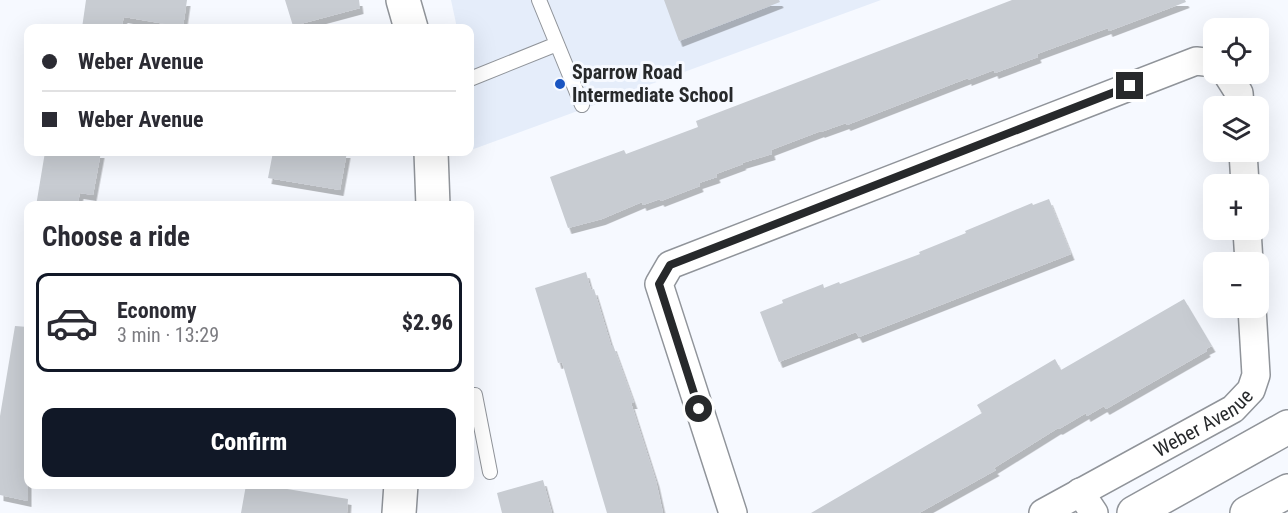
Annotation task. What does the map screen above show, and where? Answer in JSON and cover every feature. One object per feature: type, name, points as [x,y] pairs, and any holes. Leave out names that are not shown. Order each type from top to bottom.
[{"type":"main road","points":[[403,0],[410,24]]},
{"type":"main road","points":[[430,156],[433,201]]},
{"type":"main road","points":[[1134,513],[1288,428]]},
{"type":"main road","points":[[399,513],[401,489]]},
{"type":"main road","points":[[1247,513],[1288,491]]},
{"type":"street","points":[[733,513],[659,284],[670,265],[1196,61],[1203,62]]},
{"type":"street","name":"Weber Avenue","points":[[1043,513],[1087,503],[1233,409],[1251,390],[1256,375],[1253,318]]},
{"type":"lane","points":[[539,0],[582,105]]},
{"type":"lane","points":[[474,77],[557,44]]},
{"type":"lane","points":[[474,395],[490,472]]},
{"type":"shaded area","name":"Sparrow Road Intermediate School","points":[[451,0],[881,0],[474,149],[474,24],[456,24]]},
{"type":"building","points":[[86,0],[187,0],[183,24],[165,24],[124,17],[122,24],[83,24]]},
{"type":"building","points":[[285,0],[359,0],[360,8],[300,24],[292,24]]},
{"type":"building","name":"Sparrow Road Intermediate School","points":[[664,0],[779,0],[780,2],[679,41]]},
{"type":"building","points":[[1012,0],[1185,0],[1186,2],[1109,31],[1108,28],[1037,54],[1038,57],[995,73],[994,70],[968,80],[968,78],[847,125],[846,123],[821,131],[771,150],[772,154],[716,174],[717,177],[699,183],[700,186],[661,201],[660,199],[643,205],[642,202],[602,219],[568,228],[550,177],[624,150],[626,154],[698,127],[696,121]]},
{"type":"building","points":[[44,156],[100,156],[93,195],[80,193],[78,201],[37,201]]},
{"type":"building","points":[[272,156],[346,156],[340,190],[268,178]]},
{"type":"building","points":[[1049,199],[1071,254],[859,337],[856,332],[779,362],[760,312],[783,303],[782,300],[823,284],[824,288],[839,282],[840,284],[920,254],[919,252],[966,233],[965,231],[1032,203],[1033,205]]},
{"type":"building","points":[[586,272],[634,403],[631,403],[656,481],[663,513],[607,513],[562,362],[558,363],[535,288]]},
{"type":"building","points":[[1184,299],[1212,346],[1106,409],[1104,406],[1087,416],[1086,413],[1058,428],[994,468],[996,470],[919,513],[811,513],[982,413],[977,405],[1055,359],[1061,370]]},
{"type":"building","points":[[15,326],[24,327],[24,489],[28,489],[28,501],[0,495],[0,416]]},
{"type":"building","points":[[543,480],[552,513],[502,513],[497,493]]},
{"type":"building","points":[[245,489],[287,489],[348,499],[347,513],[241,513]]},
{"type":"place","name":"Sparrow Road Intermediate School","points":[[560,84]]},
{"type":"route","points":[[699,409],[659,284],[670,265],[1130,86]]}]
